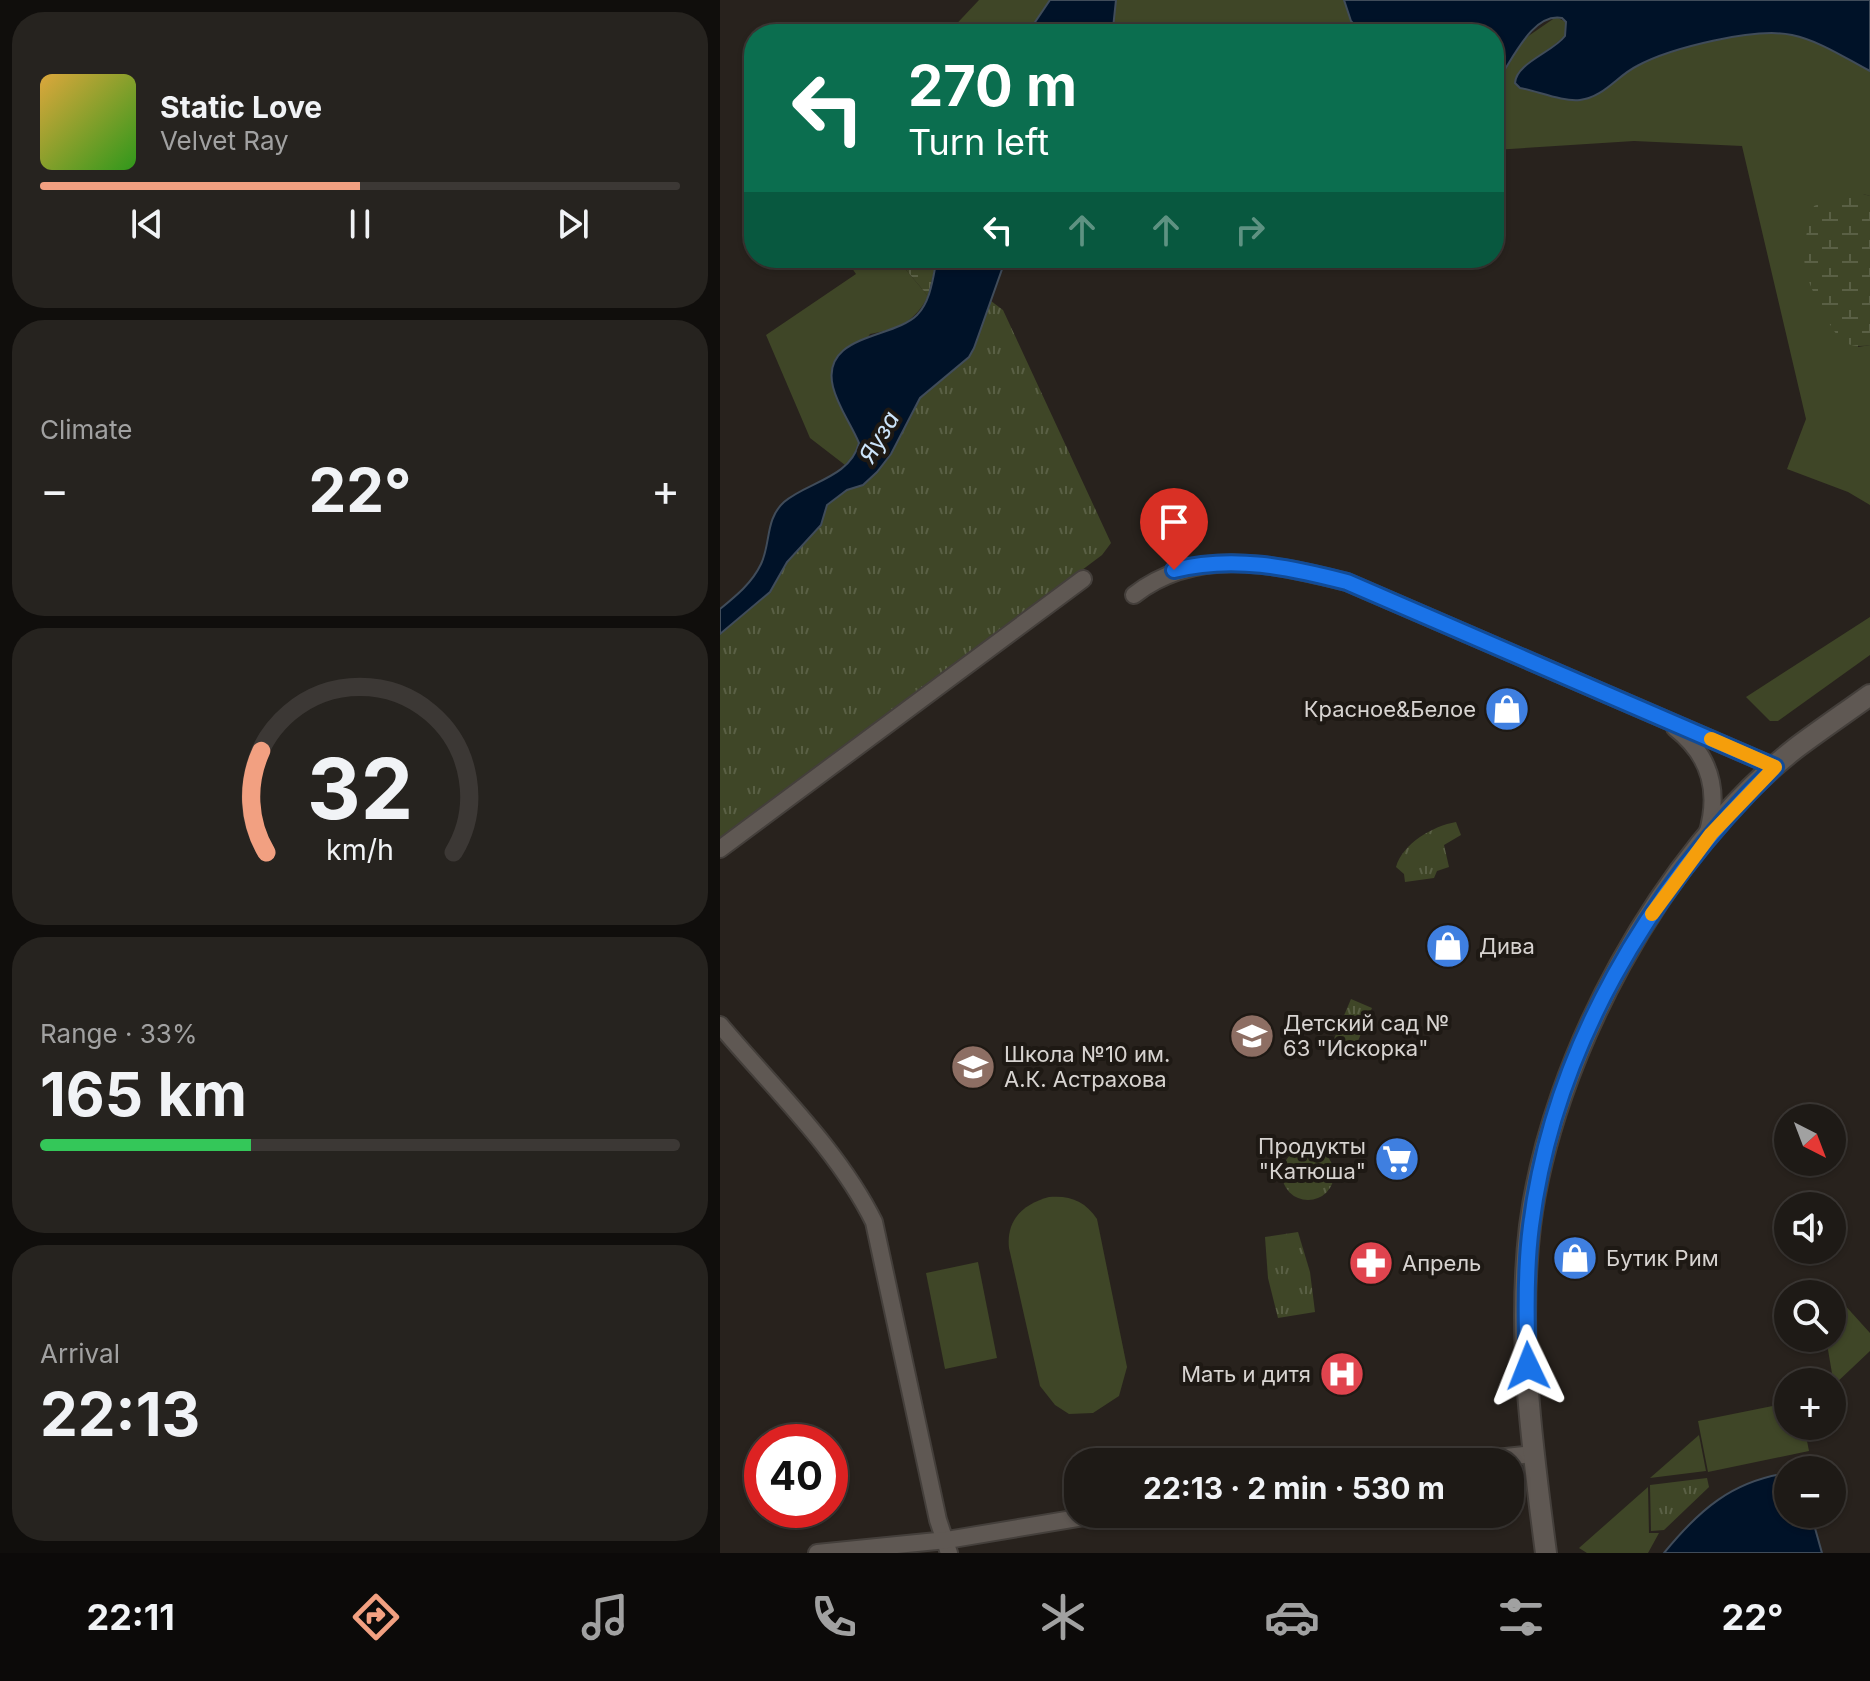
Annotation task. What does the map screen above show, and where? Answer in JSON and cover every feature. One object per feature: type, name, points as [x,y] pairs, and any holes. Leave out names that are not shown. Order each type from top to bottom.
[{"type":"street","points":[[1134,595],[1153,580],[1196,565],[1243,563],[1306,572],[1383,596],[1775,767]]},
{"type":"street","points":[[720,849],[1083,579]]},
{"type":"street","points":[[1546,1553],[1533,1454],[1526,1318],[1530,1238],[1558,1106],[1609,985],[1644,925],[1706,841],[1775,767],[1870,695]]},
{"type":"street","points":[[1661,718],[1694,745],[1712,778],[1711,821],[1706,841]]},
{"type":"street","points":[[720,1025],[832,1159],[874,1222],[938,1520],[948,1546]]},
{"type":"street","points":[[1524,1455],[1533,1454]]},
{"type":"street","points":[[817,1553],[948,1546],[1064,1522]]},
{"type":"green space","points":[[979,0],[1050,0],[1034,24],[956,24]]},
{"type":"green space","points":[[1116,0],[1344,0],[1354,24],[1113,24]]},
{"type":"green space","points":[[1556,17],[1566,22],[1565,36],[1516,76],[1520,88],[1566,99],[1589,98],[1630,70],[1670,52],[1757,34],[1792,35],[1812,41],[1870,71],[1870,196],[1863,194],[1858,347],[1870,345],[1870,505],[1848,492],[1787,469],[1806,419],[1742,146],[1634,141],[1504,149],[1504,70],[1524,39]]},
{"type":"green space","points":[[1840,196],[1870,196],[1870,345],[1859,346],[1841,339],[1825,316],[1807,274],[1804,251],[1814,206]]},
{"type":"green space","points":[[852,268],[904,268],[928,296],[905,323],[870,334],[833,388],[859,443],[856,453],[845,465],[810,438],[766,335],[856,274]]},
{"type":"green space","points":[[904,268],[935,268],[928,296]]},
{"type":"green space","points":[[991,301],[1003,310],[1111,543],[1102,555],[720,841],[720,634],[770,592],[787,562],[821,525],[827,505],[847,490],[863,485],[877,472],[891,454],[920,398],[969,357]]},
{"type":"green space","points":[[1870,617],[1870,655],[1778,721],[1770,721],[1746,697]]},
{"type":"green space","points":[[1456,822],[1461,835],[1444,845],[1449,867],[1437,871],[1434,878],[1405,882],[1404,874],[1396,867],[1405,850],[1438,827]]},
{"type":"green space","points":[[1351,999],[1372,1008],[1355,1048],[1334,1039]]},
{"type":"green space","points":[[1308,1148],[1326,1156],[1334,1174],[1326,1192],[1308,1200],[1290,1192],[1282,1174],[1290,1156]]},
{"type":"green space","points":[[1049,1197],[1076,1200],[1097,1219],[1127,1367],[1119,1396],[1093,1413],[1069,1414],[1055,1405],[1040,1386],[1009,1248],[1013,1221],[1031,1204]]},
{"type":"green space","points":[[1298,1232],[1310,1272],[1315,1312],[1278,1318],[1268,1278],[1265,1237]]},
{"type":"green space","points":[[978,1262],[997,1358],[945,1369],[926,1273]]},
{"type":"green space","points":[[1846,1306],[1870,1333],[1870,1351],[1846,1374],[1846,1368],[1831,1368],[1828,1352],[1846,1352]]},
{"type":"green space","points":[[1774,1406],[1774,1440],[1807,1440],[1809,1451],[1708,1472],[1698,1421]]},
{"type":"green space","points":[[1699,1435],[1706,1471],[1650,1478]]},
{"type":"green space","points":[[1707,1478],[1709,1487],[1664,1530],[1651,1531],[1650,1485]]},
{"type":"green space","points":[[1648,1487],[1649,1533],[1659,1533],[1648,1553],[1587,1553],[1579,1548]]},
{"type":"water","points":[[1050,0],[1116,0],[1113,24],[1034,24]]},
{"type":"water","points":[[1344,0],[1870,0],[1870,71],[1812,41],[1792,35],[1757,34],[1670,52],[1630,70],[1596,95],[1580,100],[1566,99],[1520,88],[1515,83],[1522,69],[1565,36],[1566,22],[1562,18],[1551,18],[1540,23],[1522,42],[1504,71],[1504,24],[1354,24]]},
{"type":"water","name":"Яуза","points":[[935,268],[1002,268],[969,357],[920,398],[891,454],[877,472],[863,485],[847,490],[827,505],[821,525],[787,562],[770,592],[720,634],[720,609],[743,589],[757,571],[778,509],[793,495],[837,472],[854,455],[859,443],[833,387],[832,370],[837,357],[861,340],[906,323],[917,315],[933,281]]},
{"type":"water","points":[[1774,1476],[1774,1528],[1815,1528],[1822,1553],[1664,1553],[1690,1523],[1718,1500],[1733,1490]]},
{"type":"slow traffic","points":[[1652,914],[1711,834],[1775,767],[1711,739]]},
{"type":"place","name":"Красное&Белое","points":[[1507,709]]},
{"type":"place","name":"Дива","points":[[1448,946]]},
{"type":"place","name":"Детский сад № 63 \"Искорка\"","points":[[1252,1036]]},
{"type":"place","name":"Школа №10 им. А.К. Астрахова","points":[[973,1067]]},
{"type":"place","name":"Продукты \"Катюша\"","points":[[1397,1159]]},
{"type":"place","name":"Бутик Рим","points":[[1575,1258]]},
{"type":"place","name":"Апрель","points":[[1371,1263]]},
{"type":"place","name":"Мать и дитя","points":[[1342,1374]]},
{"type":"route","points":[[1174,570],[1196,565],[1243,563],[1279,566],[1347,582],[1775,767],[1711,834],[1668,892],[1629,949],[1579,1049],[1558,1106],[1531,1225],[1526,1318],[1528,1366]]}]
